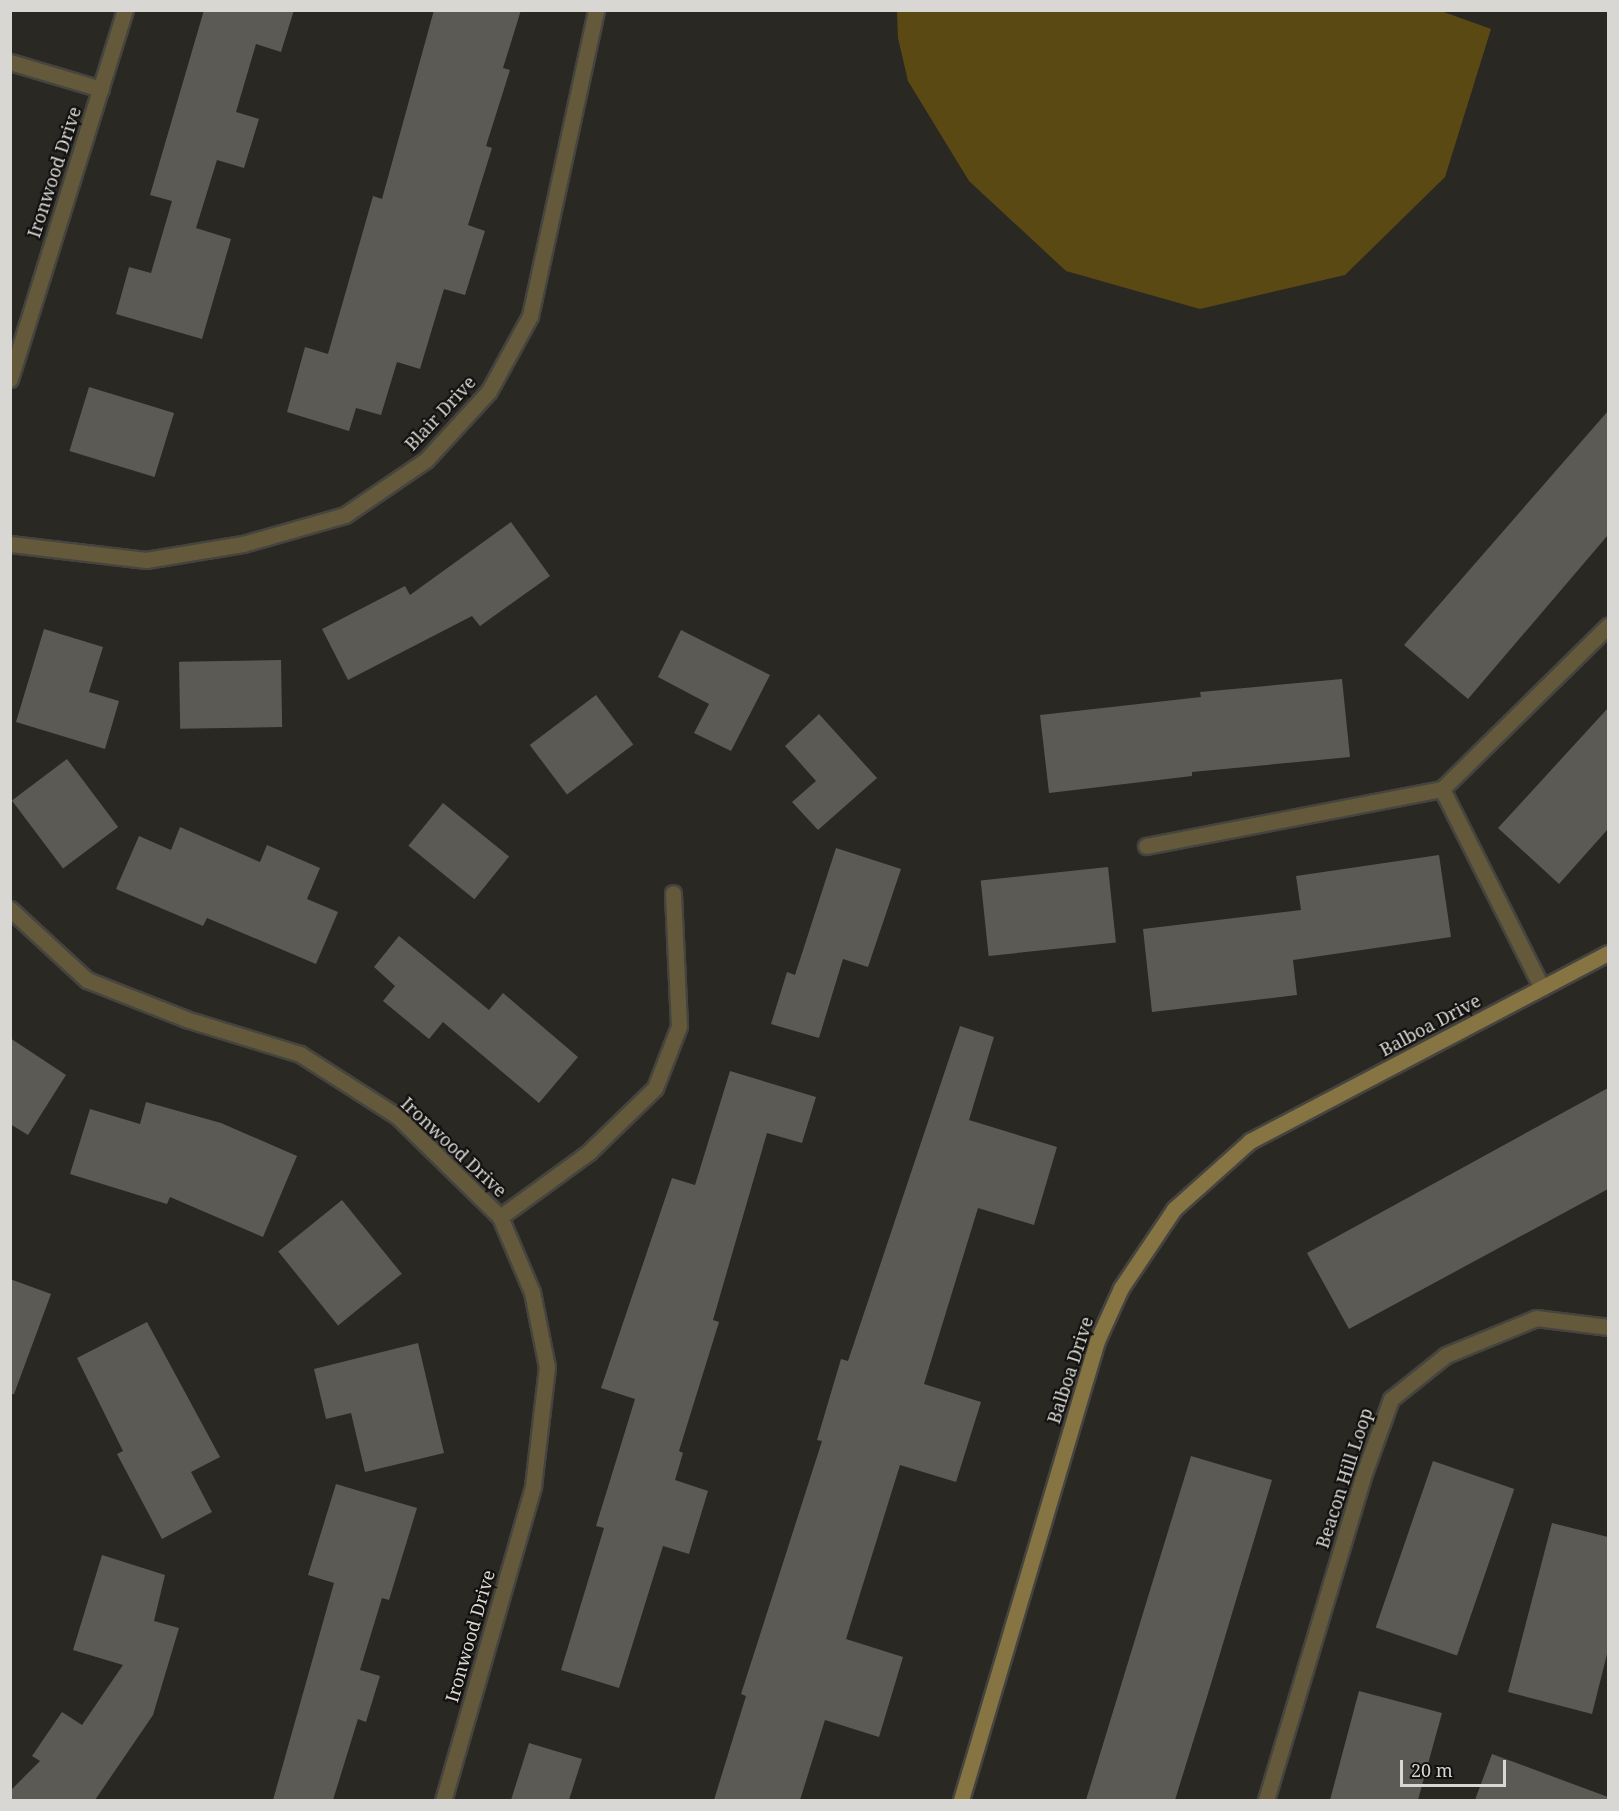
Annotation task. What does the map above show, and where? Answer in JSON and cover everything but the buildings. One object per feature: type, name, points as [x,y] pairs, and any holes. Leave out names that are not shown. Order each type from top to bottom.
[{"type":"street","name":"Ironwood Drive","points":[[10,380],[125,10]]},
{"type":"street","name":"Blair Drive","points":[[10,544],[146,561],[243,544],[345,515],[426,460],[489,391],[530,316],[596,10]]},
{"type":"street","points":[[10,62],[101,89]]},
{"type":"street","points":[[1146,846],[1442,789],[1608,626]]},
{"type":"street","points":[[1442,789],[1542,988]]},
{"type":"street","points":[[500,1217],[589,1152],[655,1088],[679,1026],[673,893]]},
{"type":"street","name":"Ironwood Drive","points":[[10,909],[87,980],[186,1019],[300,1054],[397,1116],[500,1217],[532,1292],[547,1366],[533,1487],[443,1800]]},
{"type":"street","name":"Balboa Drive","points":[[962,1800],[1097,1341],[1145,1249],[1208,1174],[1250,1141],[1608,953]]},
{"type":"street","name":"Beacon Hill Loop","points":[[1266,1800],[1362,1479],[1391,1399],[1446,1355],[1536,1318],[1608,1327]]},
{"type":"shaded area","points":[[897,11],[1441,11],[1491,29],[1445,177],[1345,275],[1200,309],[1066,271],[969,181],[908,81],[898,38]]}]
